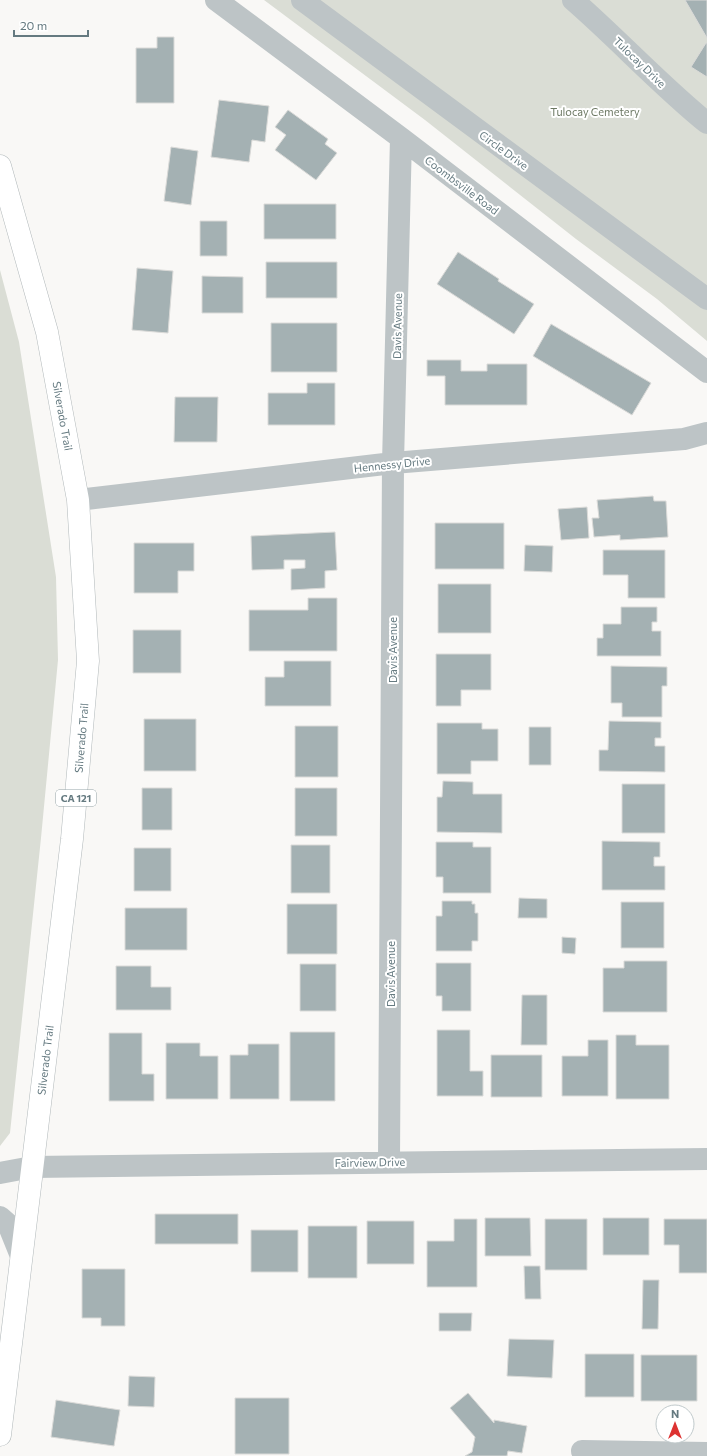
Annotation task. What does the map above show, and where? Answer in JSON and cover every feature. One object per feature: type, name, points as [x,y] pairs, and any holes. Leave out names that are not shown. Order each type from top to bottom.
[{"type":"main road","name":"Silverado Trail","points":[[0,166],[47,332],[78,500],[88,662],[72,839],[0,1435]]},
{"type":"street","name":"Coombsville Road","points":[[216,0],[401,138],[707,372]]},
{"type":"street","name":"Circle Drive","points":[[302,0],[707,299]]},
{"type":"street","name":"Tulocay Drive","points":[[573,0],[602,25],[684,104],[707,123]]},
{"type":"street","name":"Davis Avenue","points":[[389,1162],[393,463],[401,138]]},
{"type":"street","name":"Hennessy Drive","points":[[78,500],[393,463],[684,439],[707,433]]},
{"type":"street","name":"Fairview Drive","points":[[0,1173],[32,1167],[707,1159]]},
{"type":"street","points":[[0,1217],[8,1224],[21,1256]]},
{"type":"street","points":[[582,1451],[707,1453]]},
{"type":"green space","name":"Tulocay Cemetery","points":[[264,0],[707,0],[707,341],[657,299],[576,239],[425,120]]},
{"type":"green space","points":[[0,270],[19,342],[56,577],[58,660],[10,1133],[0,1146]]},
{"type":"building","points":[[685,0],[707,0],[707,38]]},
{"type":"building","points":[[157,37],[174,37],[174,103],[136,103],[136,48],[157,48]]},
{"type":"building","points":[[707,43],[707,77],[691,67]]},
{"type":"building","points":[[219,100],[269,106],[265,142],[252,140],[249,162],[211,157]]},
{"type":"building","points":[[288,110],[328,139],[325,144],[337,153],[316,180],[275,150],[286,135],[275,127]]},
{"type":"building","points":[[171,147],[198,151],[191,205],[164,201]]},
{"type":"building","points":[[264,204],[336,204],[336,239],[264,239]]},
{"type":"building","points":[[200,221],[227,221],[227,256],[200,256]]},
{"type":"building","points":[[458,252],[499,279],[498,281],[534,304],[514,334],[437,284]]},
{"type":"building","points":[[266,262],[337,262],[337,298],[266,298]]},
{"type":"building","points":[[137,268],[173,271],[168,333],[132,330]]},
{"type":"building","points":[[202,276],[243,277],[243,313],[202,313]]},
{"type":"building","points":[[271,323],[337,323],[337,372],[271,372]]},
{"type":"building","points":[[551,324],[651,383],[632,415],[533,356]]},
{"type":"building","points":[[427,360],[461,360],[461,371],[487,371],[487,364],[527,364],[527,405],[445,405],[445,376],[427,376]]},
{"type":"building","points":[[307,383],[335,383],[335,425],[268,425],[268,393],[307,393]]},
{"type":"building","points":[[175,397],[218,397],[217,442],[174,442]]},
{"type":"building","points":[[653,496],[654,501],[666,501],[668,537],[620,540],[620,535],[594,537],[592,518],[599,518],[597,500]]},
{"type":"building","points":[[587,507],[589,538],[561,540],[558,509]]},
{"type":"building","points":[[435,523],[504,523],[504,569],[435,569]]},
{"type":"building","points":[[335,532],[337,570],[325,571],[325,588],[291,590],[291,569],[305,568],[305,560],[284,560],[284,569],[252,570],[251,536]]},
{"type":"building","points":[[134,543],[194,543],[194,571],[178,571],[178,593],[134,593]]},
{"type":"building","points":[[525,545],[553,546],[552,572],[524,571]]},
{"type":"building","points":[[603,550],[665,550],[665,598],[628,598],[628,575],[603,575]]},
{"type":"building","points":[[438,584],[491,584],[491,633],[438,633]]},
{"type":"building","points":[[308,598],[337,598],[337,651],[249,651],[249,610],[308,610]]},
{"type":"building","points":[[621,607],[657,607],[657,622],[652,622],[652,631],[661,631],[661,656],[597,656],[597,638],[603,638],[603,624],[621,624]]},
{"type":"building","points":[[133,630],[181,630],[181,673],[133,673]]},
{"type":"building","points":[[436,654],[491,654],[491,690],[461,690],[461,706],[436,706]]},
{"type":"building","points":[[284,661],[331,661],[331,706],[265,706],[265,677],[284,677]]},
{"type":"building","points":[[611,666],[667,667],[667,686],[662,686],[662,717],[622,717],[622,703],[611,703]]},
{"type":"building","points":[[144,719],[196,719],[196,771],[144,771]]},
{"type":"building","points":[[609,721],[661,722],[661,738],[655,738],[655,746],[665,746],[665,772],[599,771],[599,750],[608,750]]},
{"type":"building","points":[[437,723],[482,723],[482,729],[498,729],[498,761],[471,761],[471,774],[437,774]]},
{"type":"building","points":[[295,726],[338,726],[338,777],[295,777]]},
{"type":"building","points":[[529,727],[551,727],[551,765],[529,765]]},
{"type":"building","points":[[443,781],[473,782],[473,794],[502,794],[502,833],[437,832],[437,797],[442,797]]},
{"type":"building","points":[[622,784],[665,784],[665,833],[622,833]]},
{"type":"building","points":[[142,788],[172,788],[172,830],[142,830]]},
{"type":"building","points":[[295,788],[337,788],[337,836],[295,836]]},
{"type":"building","points":[[602,841],[660,842],[660,857],[654,857],[654,866],[665,866],[665,890],[602,890]]},
{"type":"building","points":[[436,842],[473,842],[473,847],[491,847],[491,893],[443,893],[443,877],[436,877]]},
{"type":"building","points":[[291,845],[330,845],[330,893],[291,893]]},
{"type":"building","points":[[134,848],[171,848],[171,891],[134,891]]},
{"type":"building","points":[[519,898],[547,899],[547,918],[518,918]]},
{"type":"building","points":[[442,901],[472,901],[472,904],[475,904],[475,913],[478,913],[478,941],[472,941],[472,951],[436,951],[436,916],[442,916]]},
{"type":"building","points":[[621,902],[664,902],[664,948],[621,948]]},
{"type":"building","points":[[287,904],[337,904],[337,954],[287,954]]},
{"type":"building","points":[[125,908],[187,908],[187,950],[125,950]]},
{"type":"building","points":[[562,937],[576,938],[575,954],[562,953]]},
{"type":"building","points":[[624,961],[667,961],[667,1012],[603,1012],[603,968],[624,968]]},
{"type":"building","points":[[436,963],[471,963],[471,1011],[442,1011],[442,996],[436,996]]},
{"type":"building","points":[[300,964],[336,964],[336,1011],[300,1011]]},
{"type":"building","points":[[116,966],[151,966],[151,987],[171,987],[171,1010],[116,1010]]},
{"type":"building","points":[[522,995],[547,995],[547,1045],[521,1045]]},
{"type":"building","points":[[437,1030],[470,1030],[470,1071],[483,1071],[483,1096],[437,1096]]},
{"type":"building","points":[[290,1032],[335,1032],[335,1101],[290,1101]]},
{"type":"building","points":[[109,1033],[142,1033],[142,1074],[154,1074],[154,1101],[109,1101]]},
{"type":"building","points":[[616,1035],[636,1035],[636,1045],[669,1045],[669,1099],[616,1099]]},
{"type":"building","points":[[588,1040],[608,1040],[608,1096],[562,1096],[562,1056],[588,1056]]},
{"type":"building","points":[[166,1043],[200,1043],[200,1056],[218,1056],[218,1099],[166,1099]]},
{"type":"building","points":[[248,1044],[279,1044],[279,1099],[230,1099],[230,1055],[248,1055]]},
{"type":"building","points":[[491,1055],[542,1055],[542,1097],[491,1097]]},
{"type":"building","points":[[155,1214],[238,1214],[238,1244],[155,1244]]},
{"type":"building","points":[[485,1218],[530,1218],[531,1256],[485,1256]]},
{"type":"building","points":[[603,1218],[649,1218],[649,1255],[603,1255]]},
{"type":"building","points":[[454,1219],[477,1219],[477,1287],[427,1287],[427,1241],[454,1241]]},
{"type":"building","points":[[545,1219],[587,1219],[587,1270],[545,1270]]},
{"type":"building","points":[[664,1219],[707,1219],[707,1273],[679,1273],[679,1245],[664,1245]]},
{"type":"building","points":[[367,1221],[414,1221],[414,1264],[367,1264]]},
{"type":"building","points":[[308,1226],[357,1226],[357,1278],[308,1278]]},
{"type":"building","points":[[251,1230],[298,1230],[298,1272],[251,1272]]},
{"type":"building","points":[[524,1266],[540,1266],[541,1299],[525,1299]]},
{"type":"building","points":[[82,1269],[125,1269],[125,1326],[101,1326],[101,1318],[82,1318]]},
{"type":"building","points":[[643,1280],[659,1280],[658,1329],[642,1329]]},
{"type":"building","points":[[439,1313],[472,1313],[471,1331],[439,1331]]},
{"type":"building","points":[[509,1339],[554,1340],[552,1378],[507,1376]]},
{"type":"building","points":[[585,1354],[634,1354],[634,1397],[585,1397]]},
{"type":"building","points":[[641,1355],[697,1355],[697,1401],[641,1401]]},
{"type":"building","points":[[129,1376],[155,1377],[154,1407],[128,1406]]},
{"type":"building","points":[[468,1393],[494,1423],[494,1420],[527,1426],[522,1453],[508,1451],[507,1456],[465,1456],[472,1452],[475,1437],[450,1408]]},
{"type":"building","points":[[235,1398],[289,1398],[289,1454],[235,1454]]},
{"type":"building","points":[[56,1400],[120,1410],[114,1446],[51,1437]]}]
